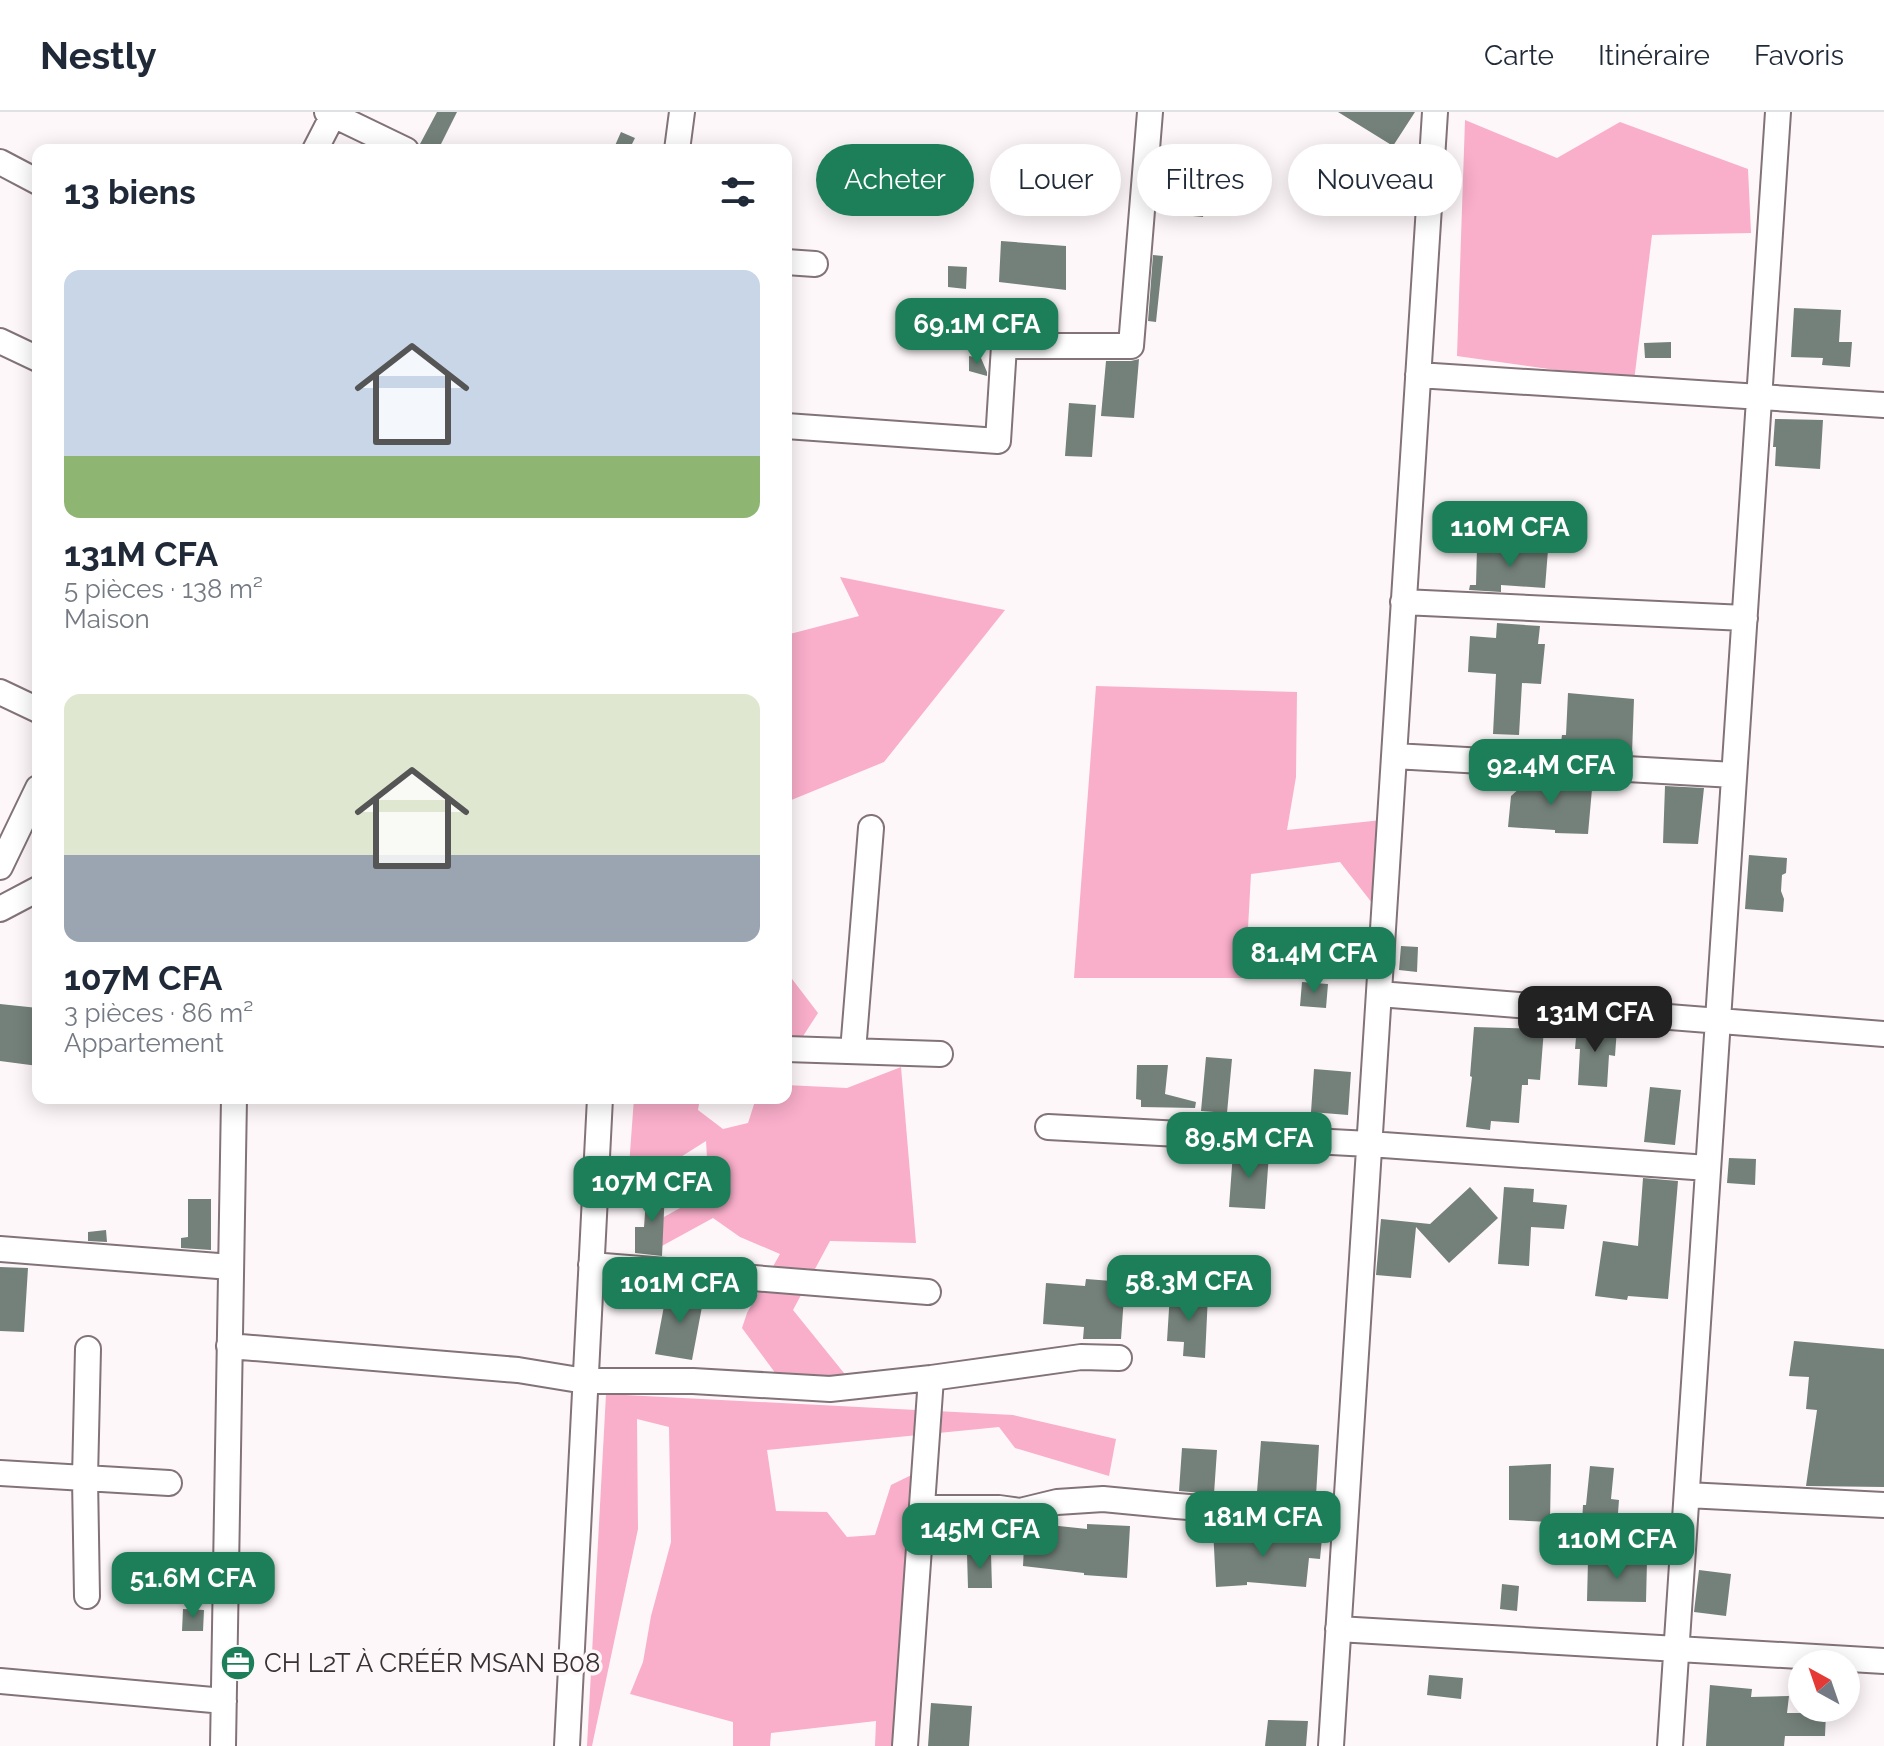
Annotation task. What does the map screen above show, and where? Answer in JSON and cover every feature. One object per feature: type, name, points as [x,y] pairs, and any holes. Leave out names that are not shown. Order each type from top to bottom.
[{"type":"street","points":[[678,144],[682,112]]},
{"type":"street","points":[[792,426],[998,441],[1004,346],[1131,346],[1150,112]]},
{"type":"street","points":[[1331,1746],[1435,112]]},
{"type":"street","points":[[1670,1746],[1778,112]]},
{"type":"street","points":[[317,144],[330,113],[394,144]]},
{"type":"street","points":[[0,162],[32,179]]},
{"type":"street","points":[[792,262],[815,264]]},
{"type":"street","points":[[0,341],[32,356]]},
{"type":"street","points":[[1418,375],[1884,405]]},
{"type":"street","points":[[1403,602],[1745,618]]},
{"type":"street","points":[[0,692],[32,700]]},
{"type":"street","points":[[1394,756],[1734,775]]},
{"type":"street","points":[[0,867],[32,800]]},
{"type":"street","points":[[853,1051],[871,828]]},
{"type":"street","points":[[0,909],[32,892]]},
{"type":"street","points":[[1379,994],[1884,1034]]},
{"type":"street","points":[[792,1049],[940,1054]]},
{"type":"street","points":[[223,1746],[234,1104]]},
{"type":"street","points":[[567,1746],[600,1104]]},
{"type":"street","points":[[1048,1127],[1369,1144],[1708,1168]]},
{"type":"street","points":[[0,1249],[231,1267]]},
{"type":"street","points":[[591,1265],[928,1292]]},
{"type":"street","points":[[229,1346],[518,1370],[585,1381],[693,1381],[830,1389],[1081,1357],[1119,1358]]},
{"type":"street","points":[[87,1596],[85,1478],[88,1349]]},
{"type":"street","points":[[905,1746],[931,1378]]},
{"type":"street","points":[[0,1473],[169,1483]]},
{"type":"street","points":[[1687,1495],[1884,1505]]},
{"type":"street","points":[[922,1508],[1020,1511],[1057,1502],[1103,1499],[1345,1519]]},
{"type":"street","points":[[1338,1629],[1884,1661]]},
{"type":"street","points":[[0,1681],[224,1701]]},
{"type":"shaded area","points":[[1465,120],[1557,158],[1620,122],[1748,169],[1751,233],[1652,235],[1634,381],[1457,356]]},
{"type":"shaded area","points":[[840,577],[1005,610],[884,762],[792,800],[792,633],[859,616]]},
{"type":"shaded area","points":[[1096,686],[1297,692],[1296,777],[1287,830],[1382,820],[1376,908],[1340,862],[1251,874],[1247,946],[1327,978],[1074,978]]},
{"type":"shaded area","points":[[792,979],[818,1013],[796,1047],[792,1047]]},
{"type":"shaded area","points":[[901,1067],[916,1243],[830,1241],[793,1310],[848,1378],[776,1374],[742,1328],[747,1313],[780,1254],[740,1237],[713,1218],[660,1247],[644,1228],[709,1192],[706,1141],[657,1172],[628,1180],[634,1104],[699,1104],[698,1110],[723,1129],[748,1123],[754,1104],[792,1104],[792,1085],[847,1088]]},
{"type":"shaded area","points":[[606,1394],[1013,1415],[1116,1439],[1109,1476],[1015,1448],[999,1427],[767,1450],[776,1511],[827,1512],[847,1537],[875,1535],[891,1485],[932,1465],[904,1746],[875,1746],[876,1721],[771,1733],[770,1746],[733,1746],[733,1722],[630,1694],[643,1662],[651,1616],[671,1542],[669,1427],[637,1419],[638,1529],[592,1746],[587,1746]]},
{"type":"building","points":[[437,112],[457,112],[441,144],[420,144]]},
{"type":"building","points":[[1338,112],[1415,112],[1394,144]]},
{"type":"building","points":[[621,132],[635,138],[632,144],[616,144]]},
{"type":"building","points":[[1001,241],[1066,246],[1066,290],[999,282]]},
{"type":"building","points":[[1153,255],[1163,256],[1156,322],[1148,321]]},
{"type":"building","points":[[948,266],[967,267],[966,289],[948,287]]},
{"type":"building","points":[[1794,308],[1841,310],[1839,342],[1852,342],[1850,367],[1822,365],[1823,358],[1791,357]]},
{"type":"building","points":[[1671,342],[1671,358],[1645,358],[1644,343]]},
{"type":"building","points":[[969,356],[981,358],[987,376],[969,371]]},
{"type":"building","points":[[1139,359],[1134,418],[1101,416],[1106,361]]},
{"type":"building","points":[[1069,403],[1096,405],[1092,457],[1065,456]]},
{"type":"building","points":[[1775,419],[1823,420],[1820,469],[1775,466]]},
{"type":"building","points":[[1477,548],[1548,550],[1545,588],[1501,585],[1501,592],[1469,590],[1470,585],[1476,585]]},
{"type":"building","points":[[1497,623],[1540,626],[1538,644],[1545,644],[1541,684],[1522,683],[1519,735],[1493,734],[1496,674],[1468,672],[1470,636],[1496,638]]},
{"type":"building","points":[[1568,693],[1634,699],[1632,754],[1608,752],[1609,744],[1576,743],[1577,751],[1560,750],[1562,735],[1566,735]]},
{"type":"building","points":[[1524,778],[1592,789],[1588,834],[1508,827],[1511,796],[1521,787]]},
{"type":"building","points":[[1665,786],[1704,788],[1698,844],[1663,843]]},
{"type":"building","points":[[1749,855],[1787,858],[1786,873],[1782,875],[1783,912],[1745,909]]},
{"type":"building","points":[[1401,946],[1418,947],[1417,972],[1399,970]]},
{"type":"building","points":[[1302,982],[1328,984],[1326,1008],[1300,1006]]},
{"type":"building","points":[[0,1004],[32,1007],[32,1065],[0,1061]]},
{"type":"building","points":[[1577,1026],[1617,1028],[1615,1056],[1609,1055],[1607,1087],[1578,1085],[1580,1049],[1575,1049]]},
{"type":"building","points":[[1474,1027],[1544,1029],[1540,1080],[1528,1079],[1528,1085],[1522,1085],[1519,1123],[1491,1121],[1490,1130],[1466,1127]]},
{"type":"building","points":[[1206,1057],[1232,1059],[1227,1113],[1201,1111]]},
{"type":"building","points":[[1137,1065],[1168,1065],[1165,1094],[1196,1102],[1195,1108],[1141,1107],[1141,1100],[1136,1099]]},
{"type":"building","points":[[1314,1069],[1351,1072],[1348,1115],[1311,1112]]},
{"type":"building","points":[[1650,1087],[1681,1090],[1675,1145],[1644,1142]]},
{"type":"building","points":[[1233,1152],[1269,1154],[1265,1209],[1229,1207]]},
{"type":"building","points":[[1729,1158],[1756,1159],[1755,1185],[1727,1183]]},
{"type":"building","points":[[1643,1178],[1678,1181],[1668,1299],[1628,1296],[1627,1300],[1595,1296],[1603,1241],[1638,1246]]},
{"type":"building","points":[[647,1186],[665,1189],[662,1256],[635,1253],[635,1227],[644,1227]]},
{"type":"building","points":[[1470,1187],[1498,1218],[1449,1263],[1416,1227],[1411,1278],[1376,1275],[1381,1219],[1430,1224]]},
{"type":"building","points":[[1504,1187],[1534,1189],[1533,1202],[1567,1205],[1564,1229],[1531,1227],[1529,1266],[1498,1264]]},
{"type":"building","points":[[188,1199],[211,1199],[211,1250],[181,1248],[181,1238],[188,1237]]},
{"type":"building","points":[[106,1230],[107,1242],[88,1241],[88,1232]]},
{"type":"building","points":[[0,1267],[28,1268],[24,1332],[0,1331]]},
{"type":"building","points":[[1086,1279],[1125,1282],[1121,1339],[1083,1339],[1084,1327],[1043,1324],[1046,1283],[1085,1286]]},
{"type":"building","points":[[667,1290],[704,1296],[692,1360],[655,1354]]},
{"type":"building","points":[[1170,1293],[1208,1295],[1205,1358],[1183,1356],[1184,1342],[1167,1341]]},
{"type":"building","points":[[1794,1341],[1884,1349],[1884,1487],[1806,1486],[1817,1410],[1806,1409],[1809,1377],[1789,1376]]},
{"type":"building","points":[[1261,1441],[1319,1445],[1316,1496],[1257,1492]]},
{"type":"building","points":[[1182,1448],[1217,1450],[1214,1494],[1179,1491]]},
{"type":"building","points":[[1551,1464],[1550,1522],[1509,1520],[1509,1466]]},
{"type":"building","points":[[1590,1466],[1614,1468],[1611,1499],[1619,1500],[1617,1526],[1582,1523]]},
{"type":"building","points":[[1040,1522],[1087,1529],[1087,1524],[1130,1526],[1127,1578],[1023,1566],[1025,1525]]},
{"type":"building","points":[[1213,1528],[1268,1541],[1269,1534],[1322,1538],[1320,1559],[1309,1558],[1306,1587],[1247,1582],[1247,1585],[1216,1587]]},
{"type":"building","points":[[967,1554],[991,1554],[992,1588],[968,1588]]},
{"type":"building","points":[[1588,1560],[1647,1561],[1646,1602],[1587,1601]]},
{"type":"building","points":[[1699,1570],[1731,1574],[1726,1616],[1694,1612]]},
{"type":"building","points":[[1502,1584],[1519,1586],[1517,1611],[1500,1609]]},
{"type":"building","points":[[183,1609],[204,1610],[203,1631],[182,1631]]},
{"type":"building","points":[[1429,1675],[1463,1678],[1461,1699],[1427,1695]]},
{"type":"building","points":[[1710,1685],[1752,1689],[1751,1697],[1788,1696],[1788,1722],[1826,1722],[1825,1736],[1785,1736],[1784,1746],[1706,1746]]},
{"type":"building","points":[[931,1703],[972,1706],[969,1746],[928,1746]]},
{"type":"building","points":[[1268,1720],[1308,1721],[1306,1746],[1265,1746]]},
{"type":"place","name":"CH L2T À CRÉÉR MSAN B08","points":[[238,1663]]}]
